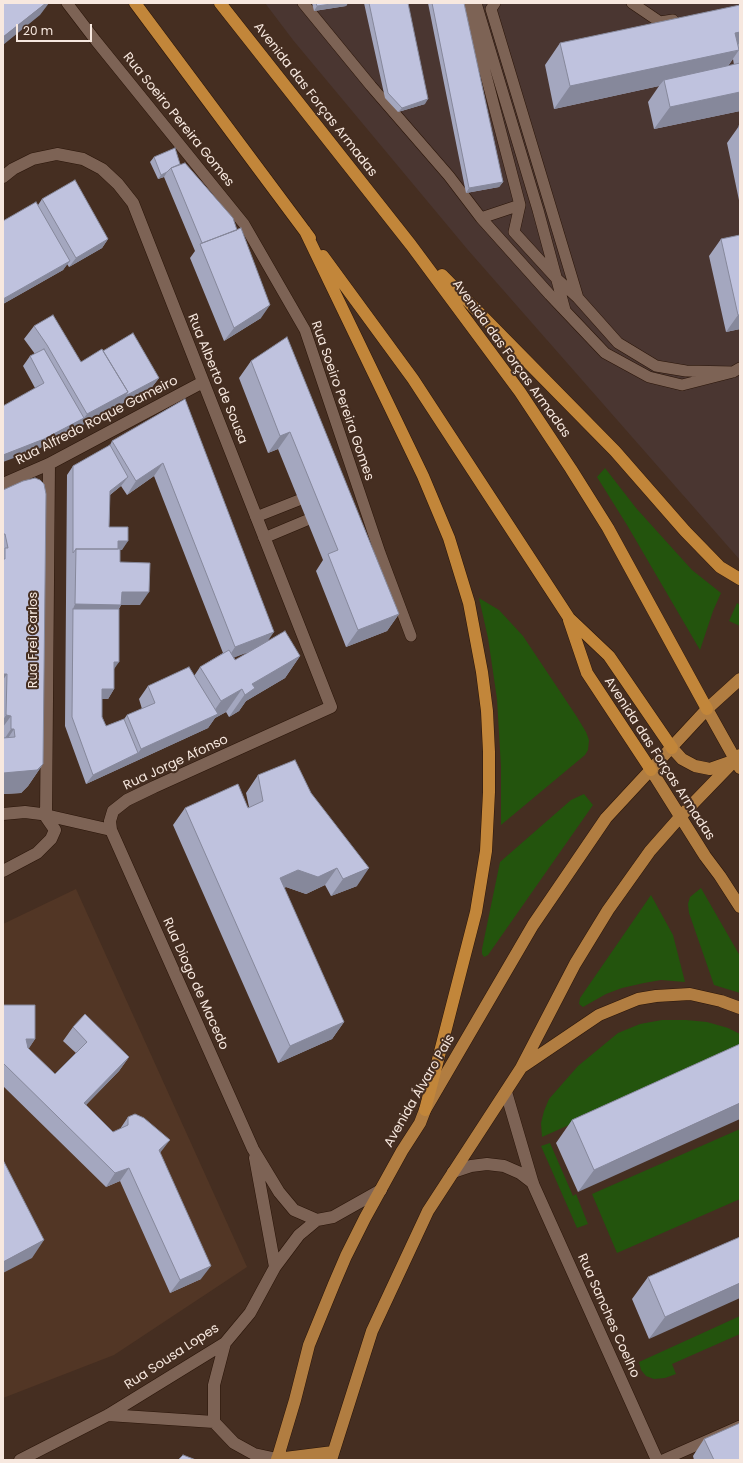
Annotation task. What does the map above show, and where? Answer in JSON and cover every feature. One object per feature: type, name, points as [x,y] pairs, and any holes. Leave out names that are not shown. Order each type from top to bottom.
[{"type":"highway","name":"Avenida das Forças Armadas","points":[[135,3],[305,231],[412,379],[569,618],[609,656],[672,748]]},
{"type":"highway","name":"Avenida das Forças Armadas","points":[[220,3],[411,245],[520,392],[572,469],[608,528],[707,709]]},
{"type":"highway","points":[[305,231],[423,476],[449,538],[469,602],[482,672],[487,711],[489,752],[489,792],[486,851],[476,912],[425,1110]]},
{"type":"highway","points":[[411,245],[615,451],[690,536],[720,566],[740,579]]},
{"type":"highway","name":"Avenida das Forças Armadas","points":[[569,618],[587,673],[651,770]]},
{"type":"main road","name":"Avenida Álvaro Pais","points":[[277,1460],[295,1400],[309,1345],[343,1263],[365,1218],[402,1151],[420,1123],[425,1110],[533,926],[606,818],[707,709],[740,679]]},
{"type":"main road","name":"Avenida das Forças Armadas","points":[[672,748],[682,759],[695,766],[710,769],[738,761],[707,709]]},
{"type":"main road","points":[[277,1460],[332,1456],[372,1331],[428,1211],[521,1068],[575,964],[608,910],[650,851],[680,817],[738,761]]},
{"type":"main road","name":"Avenida das Forças Armadas","points":[[651,770],[705,856],[740,907]]},
{"type":"main road","points":[[521,1068],[599,1015],[638,999],[656,996],[690,994],[721,1000],[740,1008]]},
{"type":"street","name":"Rua Alberto de Sousa","points":[[3,177],[13,169],[33,159],[57,154],[83,159],[102,169],[118,184],[132,203],[331,707]]},
{"type":"street","name":"Rua Alfredo Roque Gameiro","points":[[3,484],[49,464],[203,382]]},
{"type":"street","name":"Rua Frei Carlos","points":[[3,871],[37,853],[48,843],[54,830],[46,817],[49,464]]},
{"type":"street","name":"Rua Jorge Afonso","points":[[111,830],[110,821],[113,811],[127,800],[331,707]]},
{"type":"street","points":[[3,814],[25,812],[111,830]]},
{"type":"street","name":"Rua Diogo de Macedo","points":[[111,830],[253,1149],[279,1192],[294,1210],[317,1220]]},
{"type":"street","name":"Rua Sanches Coelho","points":[[506,1092],[533,1184],[657,1460]]},
{"type":"street","name":"Rua Diogo de Macedo","points":[[253,1149],[275,1267]]},
{"type":"street","name":"Rua Sanches Coelho","points":[[453,1172],[471,1166],[487,1164],[504,1166],[520,1173],[533,1184]]},
{"type":"street","points":[[317,1220],[333,1217],[381,1190]]},
{"type":"street","name":"Rua Sousa Lopes","points":[[20,1460],[108,1415],[225,1343],[250,1313],[275,1267],[299,1235],[317,1220]]},
{"type":"street","points":[[225,1343],[214,1385],[214,1422],[234,1444],[254,1454],[277,1460]]},
{"type":"street","points":[[108,1415],[214,1422]]},
{"type":"lane","name":"Rua Soeiro Pereira Gomes","points":[[68,3],[96,42],[244,224],[305,330],[411,636]]},
{"type":"lane","points":[[303,3],[371,86],[449,176],[481,218],[605,353],[649,377],[682,385],[736,370]]},
{"type":"lane","points":[[467,3],[520,205],[514,232],[556,278],[578,298],[618,343],[656,366],[686,371],[736,370]]},
{"type":"lane","points":[[476,3],[538,210],[565,311]]},
{"type":"lane","points":[[495,3],[491,10],[578,298]]},
{"type":"lane","points":[[632,3],[660,22],[682,19]]},
{"type":"lane","points":[[481,218],[520,205]]},
{"type":"lane","points":[[538,210],[551,208]]},
{"type":"lane","points":[[342,483],[355,478]]},
{"type":"lane","points":[[349,503],[362,498]]},
{"type":"lane","points":[[256,517],[299,500]]},
{"type":"lane","points":[[264,538],[307,520]]},
{"type":"lane","points":[[663,1460],[740,1426]]},
{"type":"shaded area","points":[[265,3],[740,3],[740,560],[468,250],[293,40]]},
{"type":"shaded area","points":[[76,889],[247,1267],[114,1355],[3,1398],[3,924]]},
{"type":"green space","points":[[605,468],[636,508],[692,570],[721,593],[713,611],[700,650],[627,525],[597,477]]},
{"type":"green space","points":[[479,598],[499,610],[523,636],[577,717],[589,740],[588,750],[585,755],[501,825],[501,767],[497,699],[488,638]]},
{"type":"green space","points":[[737,603],[740,605],[740,626],[729,621]]},
{"type":"green space","points":[[584,794],[593,805],[488,955],[484,957],[482,954],[482,949],[500,862],[571,800]]},
{"type":"green space","points":[[701,888],[740,956],[740,993],[714,985],[689,913],[688,904],[690,897]]},
{"type":"green space","points":[[651,895],[673,935],[685,982],[661,980],[622,988],[606,994],[583,1007],[579,1004],[580,998]]},
{"type":"green space","points":[[662,1020],[707,1022],[728,1028],[740,1034],[740,1049],[542,1137],[541,1123],[549,1099],[578,1066],[618,1033],[640,1024]]},
{"type":"green space","points":[[740,1129],[740,1199],[617,1253],[592,1194]]},
{"type":"green space","points":[[550,1143],[573,1196],[576,1194],[588,1224],[577,1228],[541,1146]]},
{"type":"green space","points":[[740,1316],[740,1334],[672,1364],[676,1374],[665,1378],[654,1379],[646,1376],[641,1370],[639,1362]]},
{"type":"building","points":[[3,3],[46,3],[3,37]]},
{"type":"building","points":[[316,3],[338,3],[317,6]]},
{"type":"building","points":[[369,3],[408,3],[428,99],[402,108],[388,93]]},
{"type":"building","points":[[432,3],[464,3],[503,182],[469,188]]},
{"type":"building","points":[[740,5],[740,32],[735,33],[739,50],[570,86],[560,43]]},
{"type":"building","points":[[740,63],[740,92],[670,107],[664,80]]},
{"type":"building","points":[[175,148],[180,164],[161,175],[154,157]]},
{"type":"building","points":[[185,163],[233,218],[237,230],[202,243],[171,168]]},
{"type":"building","points":[[75,180],[108,239],[76,258],[42,199]]},
{"type":"building","points":[[36,202],[70,261],[3,299],[3,221]]},
{"type":"building","points":[[241,228],[270,305],[234,328],[200,244]]},
{"type":"building","points":[[740,235],[740,315],[738,315],[721,239]]},
{"type":"building","points":[[53,315],[81,362],[102,349],[128,392],[87,414],[47,345],[34,326]]},
{"type":"building","points":[[133,333],[159,378],[125,396],[128,392],[103,351]]},
{"type":"building","points":[[287,337],[399,614],[358,630],[328,554],[338,550],[290,432],[280,436],[251,361]]},
{"type":"building","points":[[44,349],[84,418],[44,439],[3,455],[3,406],[44,383],[30,356]]},
{"type":"building","points":[[185,399],[274,632],[235,647],[163,463],[136,481],[112,441]]},
{"type":"building","points":[[110,445],[128,477],[110,491],[109,527],[128,527],[128,541],[118,541],[118,549],[76,549],[73,553],[73,466]]},
{"type":"building","points":[[35,478],[44,484],[46,494],[43,764],[37,770],[3,773],[3,738],[15,737],[14,729],[11,729],[11,716],[6,715],[7,674],[3,674],[3,559],[5,559],[5,548],[8,548],[5,534],[3,534],[3,490],[23,481]]},
{"type":"building","points":[[76,549],[120,549],[120,562],[150,563],[149,592],[122,592],[121,605],[75,604]]},
{"type":"building","points":[[73,609],[119,609],[119,662],[114,662],[114,689],[102,689],[102,717],[106,726],[124,719],[138,753],[93,775],[72,717]]},
{"type":"building","points":[[285,631],[300,656],[252,684],[255,688],[245,695],[242,689],[221,701],[200,667],[229,650],[235,660]]},
{"type":"building","points":[[189,667],[218,714],[141,749],[127,715],[155,703],[148,686]]},
{"type":"building","points":[[295,760],[311,793],[369,868],[343,879],[337,868],[318,877],[298,870],[280,878],[344,1022],[290,1046],[185,808],[238,784],[248,808],[263,801],[258,775]]},
{"type":"building","points":[[3,1005],[35,1005],[35,1039],[26,1039],[28,1048],[55,1074],[87,1042],[73,1027],[85,1014],[129,1057],[84,1103],[113,1132],[128,1125],[128,1117],[135,1114],[144,1118],[170,1140],[159,1150],[211,1266],[180,1280],[129,1168],[115,1173],[3,1063]]},
{"type":"building","points":[[740,1044],[740,1103],[594,1170],[572,1120]]},
{"type":"building","points":[[3,1160],[44,1240],[3,1262]]},
{"type":"building","points":[[740,1237],[740,1283],[665,1317],[648,1277]]},
{"type":"building","points":[[740,1423],[740,1460],[714,1460],[704,1439]]},
{"type":"building","points":[[183,1455],[196,1460],[178,1460]]}]
